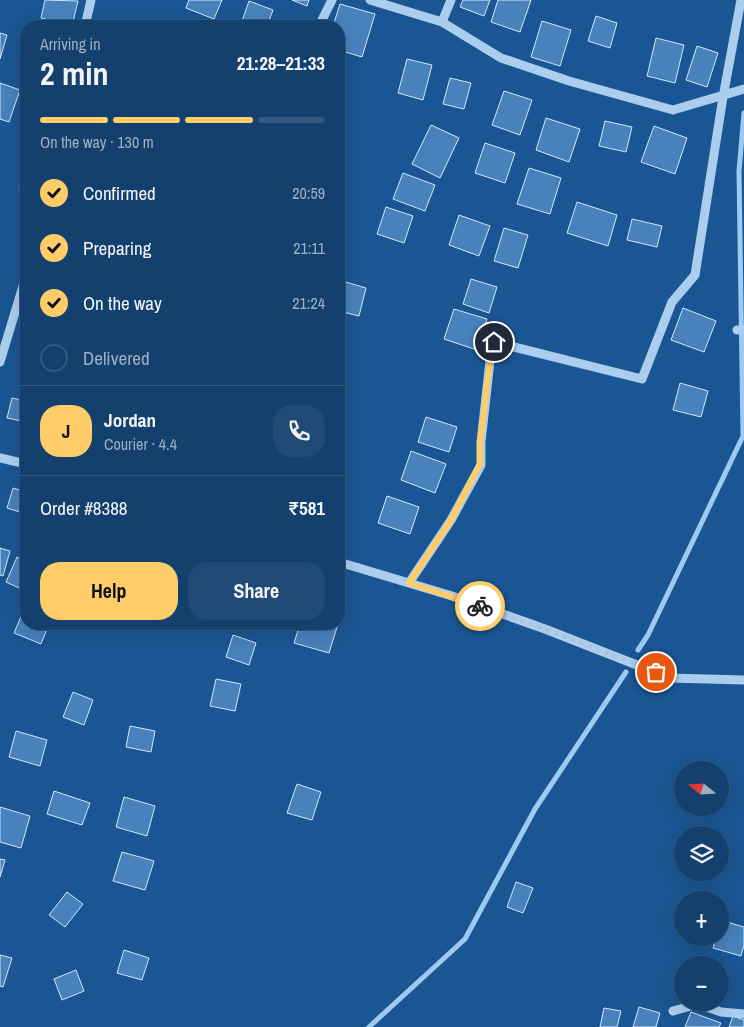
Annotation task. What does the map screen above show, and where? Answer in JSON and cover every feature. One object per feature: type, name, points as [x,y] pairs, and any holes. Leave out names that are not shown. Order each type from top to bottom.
[{"type":"street","points":[[86,20],[91,0]]},
{"type":"street","points":[[322,20],[332,0]]},
{"type":"street","points":[[370,0],[442,22],[502,58],[570,82],[673,110],[744,89]]},
{"type":"street","points":[[442,22],[451,0]]},
{"type":"street","points":[[409,583],[451,520],[480,464],[480,442],[491,352],[494,342],[642,378],[672,302],[695,275],[722,97],[741,0]]},
{"type":"street","points":[[0,362],[20,296]]},
{"type":"street","points":[[0,458],[20,463]]},
{"type":"street","points":[[345,564],[409,583],[545,629],[670,678],[744,680]]},
{"type":"street","points":[[630,663],[643,667]]},
{"type":"street","points":[[718,1011],[744,1014]]},
{"type":"building","points":[[45,0],[78,1],[73,20],[49,20],[41,18]]},
{"type":"building","points":[[189,0],[222,0],[214,19],[186,8]]},
{"type":"building","points":[[292,0],[309,0],[307,6]]},
{"type":"building","points":[[463,0],[490,0],[484,16],[460,7]]},
{"type":"building","points":[[498,0],[531,0],[520,32],[491,22]]},
{"type":"building","points":[[249,1],[273,10],[269,20],[242,20]]},
{"type":"building","points":[[340,4],[375,14],[362,57],[345,52],[345,20],[335,20]]},
{"type":"building","points":[[596,16],[617,23],[610,48],[588,41]]},
{"type":"building","points":[[542,21],[571,30],[560,66],[531,57]]},
{"type":"building","points":[[0,33],[7,35],[0,59]]},
{"type":"building","points":[[656,38],[684,45],[675,83],[647,76]]},
{"type":"building","points":[[697,46],[718,53],[707,87],[686,80]]},
{"type":"building","points":[[407,59],[432,65],[423,100],[398,93]]},
{"type":"building","points":[[450,78],[471,83],[464,109],[443,104]]},
{"type":"building","points":[[0,83],[20,90],[9,122],[0,119]]},
{"type":"building","points":[[504,91],[532,100],[520,135],[492,125]]},
{"type":"building","points":[[546,118],[580,129],[569,162],[536,150]]},
{"type":"building","points":[[605,121],[632,127],[626,152],[599,146]]},
{"type":"building","points":[[431,125],[459,138],[440,178],[412,164]]},
{"type":"building","points":[[654,126],[687,138],[675,174],[641,162]]},
{"type":"building","points":[[485,143],[515,153],[505,183],[475,173]]},
{"type":"building","points":[[529,168],[561,178],[550,214],[517,204]]},
{"type":"building","points":[[403,173],[435,185],[425,211],[393,199]]},
{"type":"building","points":[[577,202],[617,215],[608,246],[567,233]]},
{"type":"building","points":[[386,207],[413,216],[404,243],[377,234]]},
{"type":"building","points":[[459,215],[490,226],[479,256],[449,245]]},
{"type":"building","points":[[632,219],[662,226],[657,247],[627,240]]},
{"type":"building","points":[[504,228],[528,235],[518,268],[494,261]]},
{"type":"building","points":[[471,279],[497,287],[489,313],[463,304]]},
{"type":"building","points":[[345,282],[366,288],[359,316],[345,312]]},
{"type":"building","points":[[683,308],[716,321],[704,352],[671,340]]},
{"type":"building","points":[[454,309],[487,319],[477,350],[444,339]]},
{"type":"building","points":[[680,383],[708,391],[701,417],[673,410]]},
{"type":"building","points":[[12,398],[20,400],[20,421],[7,418]]},
{"type":"building","points":[[426,417],[457,427],[449,452],[418,442]]},
{"type":"building","points":[[411,451],[446,464],[435,493],[401,480]]},
{"type":"building","points":[[13,488],[20,490],[20,512],[7,508]]},
{"type":"building","points":[[387,496],[419,507],[410,534],[378,523]]},
{"type":"building","points":[[0,548],[10,551],[3,576],[0,575]]},
{"type":"building","points":[[17,557],[20,559],[20,588],[6,582]]},
{"type":"building","points":[[20,619],[20,630],[47,630],[41,644],[14,633]]},
{"type":"building","points":[[298,630],[336,630],[329,653],[294,643]]},
{"type":"building","points":[[233,635],[256,643],[249,665],[226,657]]},
{"type":"building","points":[[216,679],[241,684],[235,711],[210,706]]},
{"type":"building","points":[[73,692],[93,700],[84,725],[63,717]]},
{"type":"building","points":[[130,726],[155,731],[151,752],[126,747]]},
{"type":"building","points":[[16,731],[47,740],[40,766],[9,757]]},
{"type":"building","points":[[297,784],[321,792],[312,820],[287,813]]},
{"type":"building","points":[[54,791],[90,803],[82,825],[47,814]]},
{"type":"building","points":[[124,797],[155,806],[147,836],[116,827]]},
{"type":"building","points":[[0,807],[30,816],[21,848],[0,842]]},
{"type":"building","points":[[122,852],[154,861],[145,890],[113,881]]},
{"type":"building","points":[[0,859],[5,860],[0,877]]},
{"type":"building","points":[[516,882],[533,888],[523,913],[507,907]]},
{"type":"building","points":[[67,892],[83,904],[65,927],[49,915]]},
{"type":"building","points":[[729,923],[744,927],[744,945],[741,956],[713,948],[714,946],[729,946]]},
{"type":"building","points":[[124,950],[149,958],[142,980],[117,973]]},
{"type":"building","points":[[0,955],[12,958],[3,987],[0,986]]},
{"type":"building","points":[[76,970],[84,991],[62,1000],[54,979]]},
{"type":"building","points":[[639,1007],[660,1013],[656,1027],[633,1027]]},
{"type":"building","points":[[604,1008],[621,1011],[617,1027],[600,1027]]},
{"type":"building","points":[[691,1012],[721,1023],[719,1027],[685,1027]]},
{"type":"building","points":[[733,1016],[744,1020],[744,1027],[729,1027]]},
{"type":"waterway","points":[[638,650],[648,635],[743,436],[739,171],[744,113]]},
{"type":"waterway","points":[[369,1027],[465,939],[535,809],[626,672]]},
{"type":"way so far","points":[[480,606],[656,672]]},
{"type":"route","points":[[480,606],[409,583],[451,520],[480,464],[480,442],[491,352],[494,342]]}]
